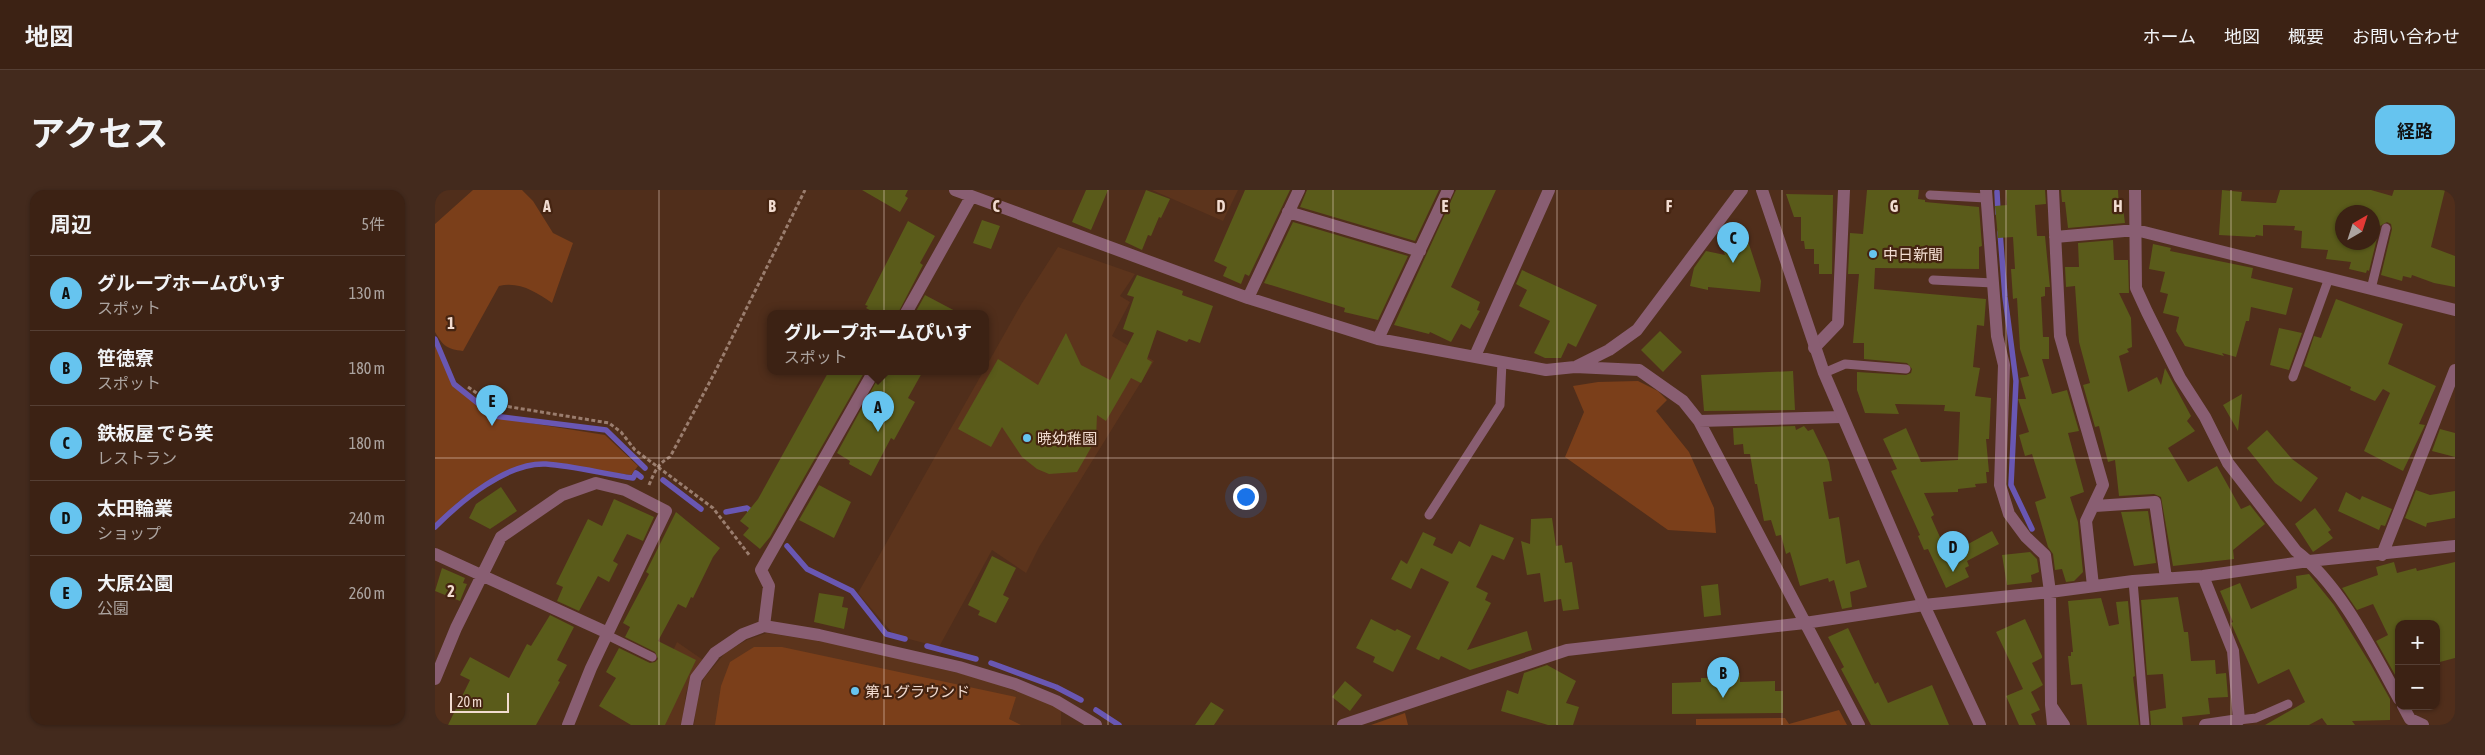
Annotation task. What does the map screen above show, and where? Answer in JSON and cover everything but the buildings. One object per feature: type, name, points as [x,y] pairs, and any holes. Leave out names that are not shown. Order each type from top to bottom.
[{"type":"street","points":[[955,190],[1248,298],[1378,339],[1546,370],[1575,367],[1639,370],[1683,401],[1699,421],[1859,725]]},
{"type":"street","points":[[1248,298],[1299,190]]},
{"type":"street","points":[[1378,339],[1448,190]]},
{"type":"street","points":[[1475,356],[1549,190]]},
{"type":"street","points":[[1575,367],[1609,350],[1637,330],[1742,190]]},
{"type":"street","points":[[1762,190],[1824,373],[1924,605],[1980,725]]},
{"type":"street","points":[[1814,348],[1838,323],[1844,190]]},
{"type":"street","points":[[2053,190],[2059,336],[2103,486],[2095,506],[2086,521],[2093,586]]},
{"type":"street","points":[[2135,190],[2136,288],[2180,378],[2205,417],[2228,463],[2296,551],[2309,561],[2357,622],[2395,692]]},
{"type":"street","points":[[1986,194],[1997,336],[2004,365],[2000,485],[2009,514],[2026,537],[2045,555],[2051,592],[2051,705],[2053,725]]},
{"type":"street","points":[[908,310],[971,197]]},
{"type":"street","points":[[1289,212],[1420,251]]},
{"type":"street","points":[[2055,237],[2136,230],[2455,310]]},
{"type":"street","points":[[2382,555],[2455,370]]},
{"type":"street","points":[[764,626],[769,586],[761,570],[872,375]]},
{"type":"street","points":[[1699,421],[1842,417]]},
{"type":"street","points":[[435,679],[456,628],[501,537],[562,495],[596,483],[625,490],[666,512],[607,634],[568,725]]},
{"type":"street","points":[[2095,506],[2155,502],[2166,578]]},
{"type":"street","points":[[1343,725],[1567,650],[1805,623],[1924,605],[2051,592],[2133,581],[2203,576],[2309,561],[2455,546]]},
{"type":"street","points":[[435,554],[607,634]]},
{"type":"street","points":[[2203,576],[2233,652],[2239,720],[2205,725]]},
{"type":"street","points":[[687,725],[696,678],[715,653],[743,634],[764,626],[819,634],[959,667],[1015,684],[1056,701],[1096,725]]},
{"type":"street","points":[[2051,705],[2064,725]]},
{"type":"street","points":[[2406,722],[2423,725]]},
{"type":"lane","points":[[1929,195],[1986,194]]},
{"type":"lane","points":[[2371,289],[2386,228]]},
{"type":"lane","points":[[2293,377],[2329,278]]},
{"type":"lane","points":[[1933,280],[1993,283]]},
{"type":"lane","points":[[1429,515],[1500,405],[1502,362]]},
{"type":"lane","points":[[1824,373],[1845,364],[1906,369]]},
{"type":"lane","points":[[2133,581],[2145,725]]},
{"type":"lane","points":[[607,634],[652,656]]},
{"type":"lane","points":[[2239,720],[2256,718],[2288,704]]},
{"type":"path","points":[[657,468],[663,460],[670,457],[805,190]]},
{"type":"path","points":[[468,388],[491,404],[609,423],[621,432],[635,450],[657,468],[684,485],[713,508],[761,570]]},
{"type":"shaded area","points":[[473,190],[522,190],[533,201],[553,233],[573,243],[552,303],[527,288],[513,285],[499,286],[463,351],[446,346],[435,332],[435,224]]},
{"type":"shaded area","points":[[1152,190],[1238,190],[1223,221]]},
{"type":"shaded area","name":"暁幼稚園","points":[[1058,247],[1135,274],[1120,296],[1130,302],[1112,336],[1154,361],[1039,547],[1026,573],[992,550],[939,647],[894,635],[858,593],[981,375],[989,375],[989,361],[1022,303]]},
{"type":"shaded area","points":[[435,344],[453,385],[493,417],[605,435],[638,466],[631,475],[544,464],[521,468],[494,480],[458,502],[435,526]]},
{"type":"shaded area","points":[[1638,381],[1658,391],[1667,400],[1656,411],[1689,452],[1714,508],[1716,533],[1668,530],[1565,457],[1584,412],[1573,386],[1598,382]]},
{"type":"shaded area","name":"第１グラウンド","points":[[767,633],[838,644],[979,678],[1054,705],[1061,711],[1061,725],[694,725],[697,699],[704,678],[726,652],[747,640]]},
{"type":"shaded area","points":[[677,642],[703,660],[692,675],[686,693],[682,725],[639,725]]},
{"type":"shaded area","name":"第１グラウンド","points":[[754,647],[782,647],[1016,697],[1009,719],[1021,725],[715,725],[721,686],[730,662]]},
{"type":"shaded area","points":[[1839,710],[1847,725],[1696,725],[1696,719],[1785,718],[1789,724]]},
{"type":"shaded area","points":[[1405,713],[1408,725],[1371,725]]},
{"type":"waterway","points":[[1997,192],[1998,213]]},
{"type":"waterway","points":[[2000,232],[2005,297],[2016,381],[2011,485],[2032,529]]},
{"type":"waterway","points":[[435,339],[454,384],[494,416],[606,430],[645,468]]},
{"type":"waterway","points":[[435,527],[471,495],[486,485],[516,469],[531,465],[557,465],[633,478],[636,473],[641,477]]},
{"type":"waterway","points":[[663,480],[701,509]]},
{"type":"waterway","points":[[726,512],[747,508],[754,514]]},
{"type":"waterway","points":[[787,546],[807,569],[852,591],[886,634],[905,639]]},
{"type":"waterway","points":[[927,646],[976,659]]},
{"type":"waterway","points":[[991,663],[1056,687],[1081,700]]},
{"type":"waterway","points":[[1096,710],[1119,725]]},
{"type":"place","name":"中日新聞","points":[[1873,254]]},
{"type":"place","name":"鉄板屋 でら笑","points":[[1733,263]]},
{"type":"place","name":"大原公園","points":[[492,426]]},
{"type":"place","name":"グループホームぴいす","points":[[878,432]]},
{"type":"place","name":"暁幼稚園","points":[[1027,438]]},
{"type":"place","name":"太田輪業","points":[[1953,572]]},
{"type":"place","name":"第１グラウンド","points":[[855,691]]},
{"type":"place","name":"笹徳寮","points":[[1723,698]]}]
